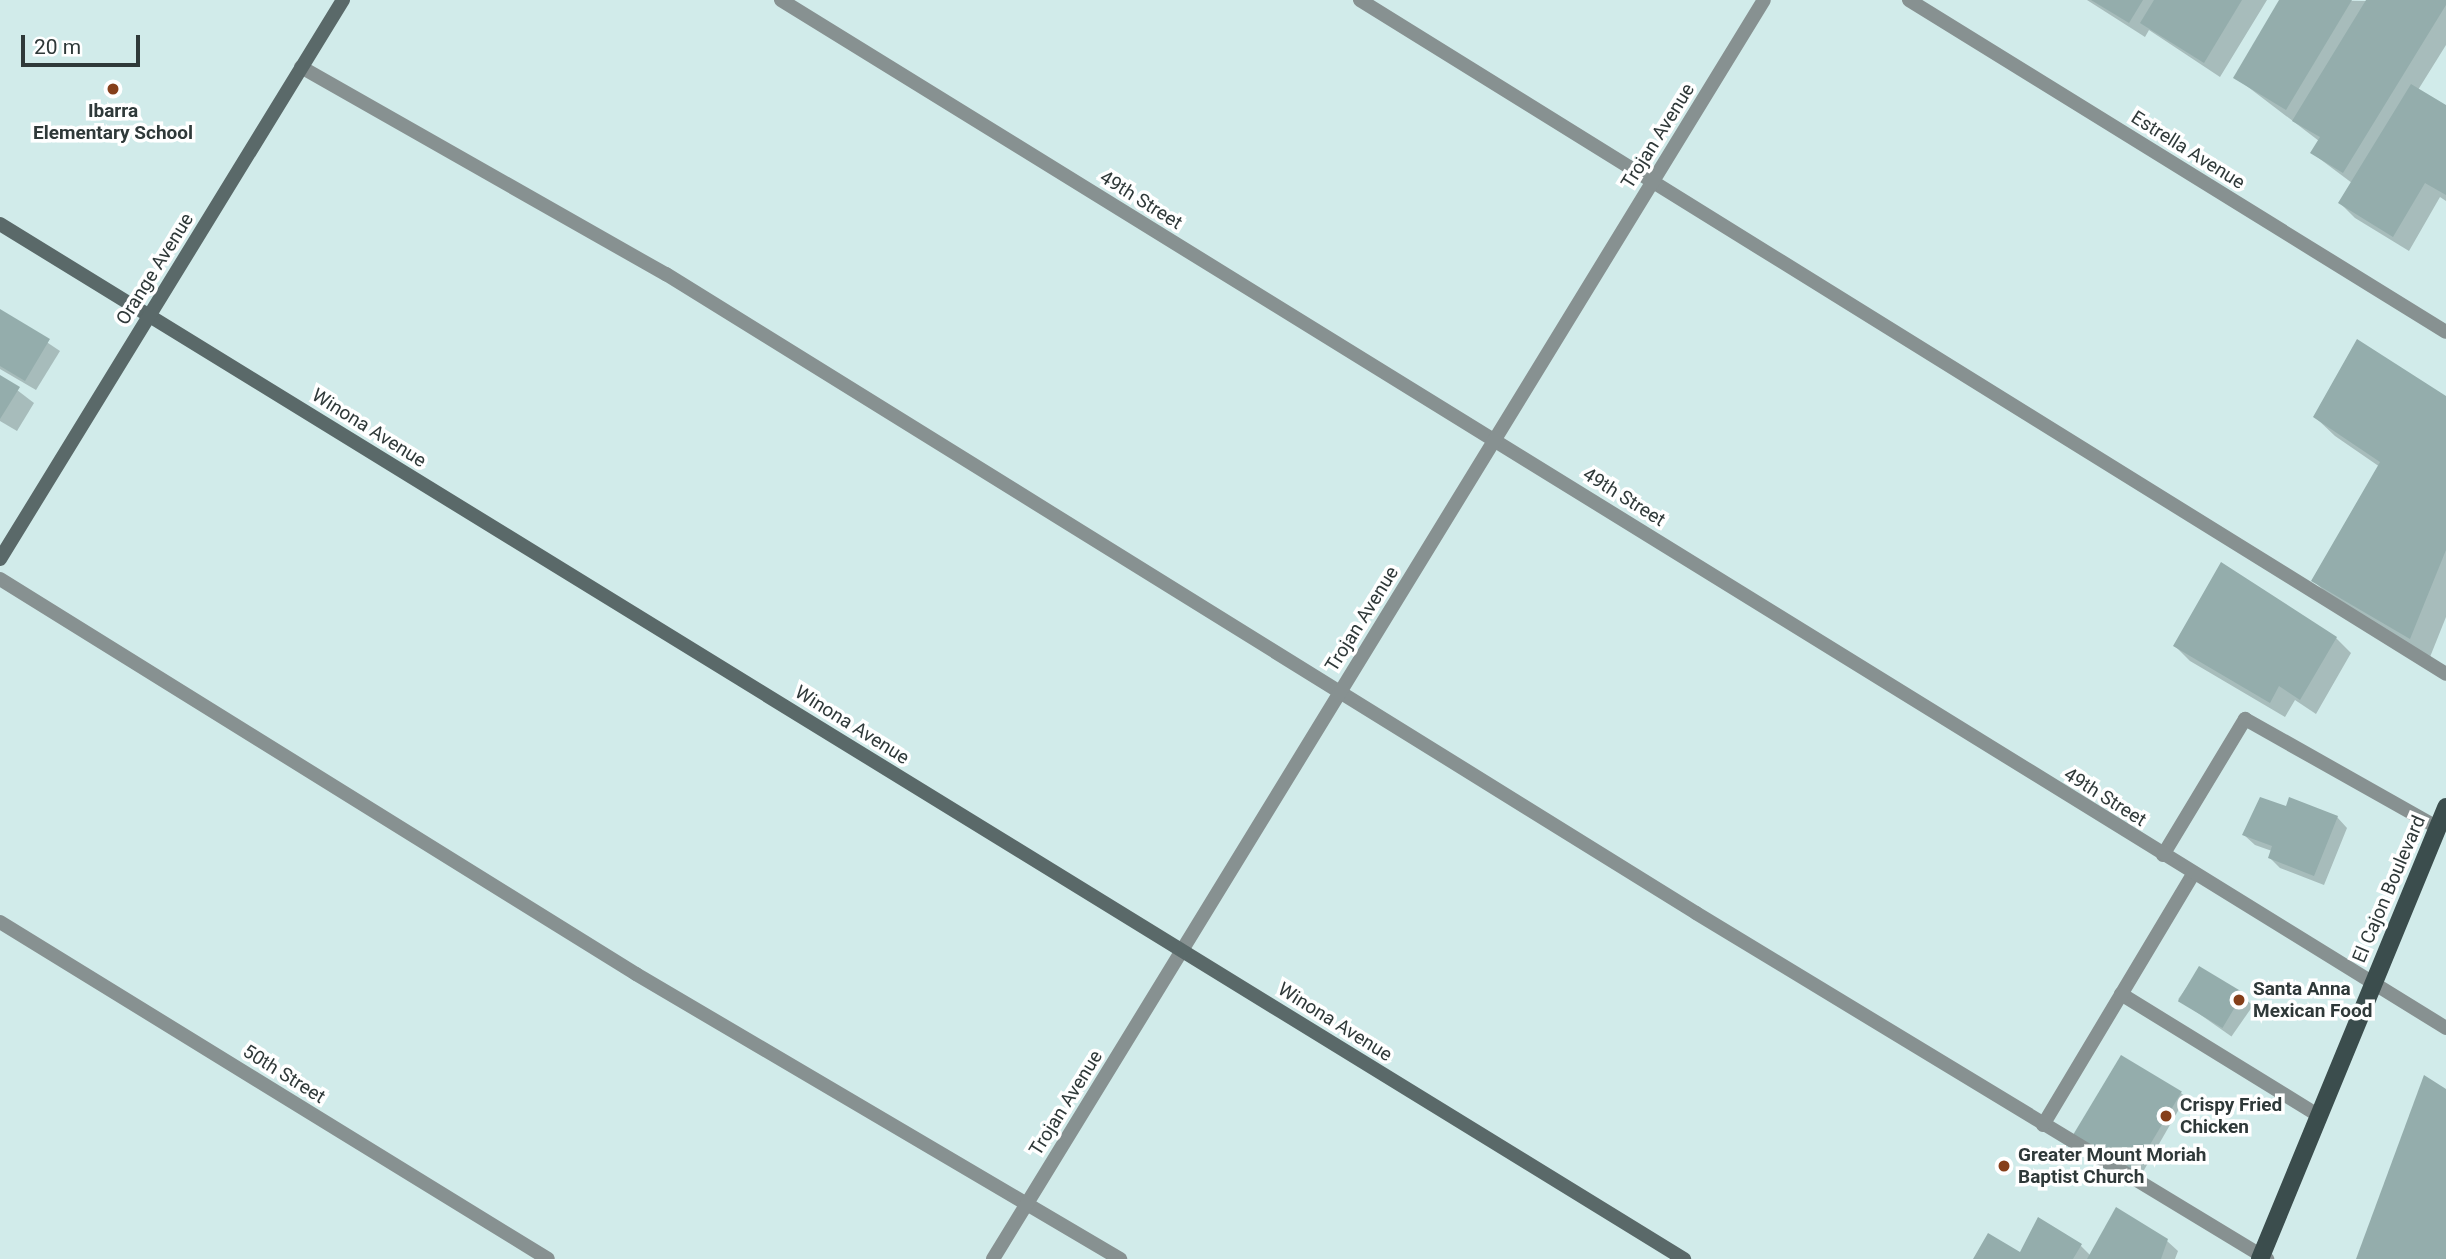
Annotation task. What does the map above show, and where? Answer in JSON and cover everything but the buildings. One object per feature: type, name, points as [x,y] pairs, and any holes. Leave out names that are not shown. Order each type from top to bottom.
[{"type":"main road","name":"El Cajon Boulevard","points":[[2263,1258],[2446,807]]},
{"type":"street","name":"Orange Avenue","points":[[0,559],[343,0]]},
{"type":"street","name":"49th Street","points":[[781,0],[2446,1028]]},
{"type":"street","points":[[1360,0],[1651,184],[2446,674]]},
{"type":"street","name":"Trojan Avenue","points":[[993,1259],[1764,0]]},
{"type":"street","name":"Estrella Avenue","points":[[1909,0],[2446,332]]},
{"type":"street","points":[[301,67],[666,274],[1339,693],[2263,1258]]},
{"type":"street","name":"Winona Avenue","points":[[0,224],[1684,1259]]},
{"type":"street","points":[[0,579],[636,974],[1120,1259]]},
{"type":"street","points":[[2163,855],[2245,719],[2437,827]]},
{"type":"street","points":[[2043,1125],[2193,874]]},
{"type":"street","name":"50th Street","points":[[0,922],[548,1259]]},
{"type":"street","points":[[2121,994],[2319,1116]]},
{"type":"place","name":"Ibarra Elementary School","points":[[113,89]]},
{"type":"place","name":"Santa Anna Mexican Food","points":[[2239,1000]]},
{"type":"place","name":"Crispy Fried Chicken","points":[[2166,1116]]},
{"type":"place","name":"Greater Mount Moriah Baptist Church","points":[[2004,1166]]}]
